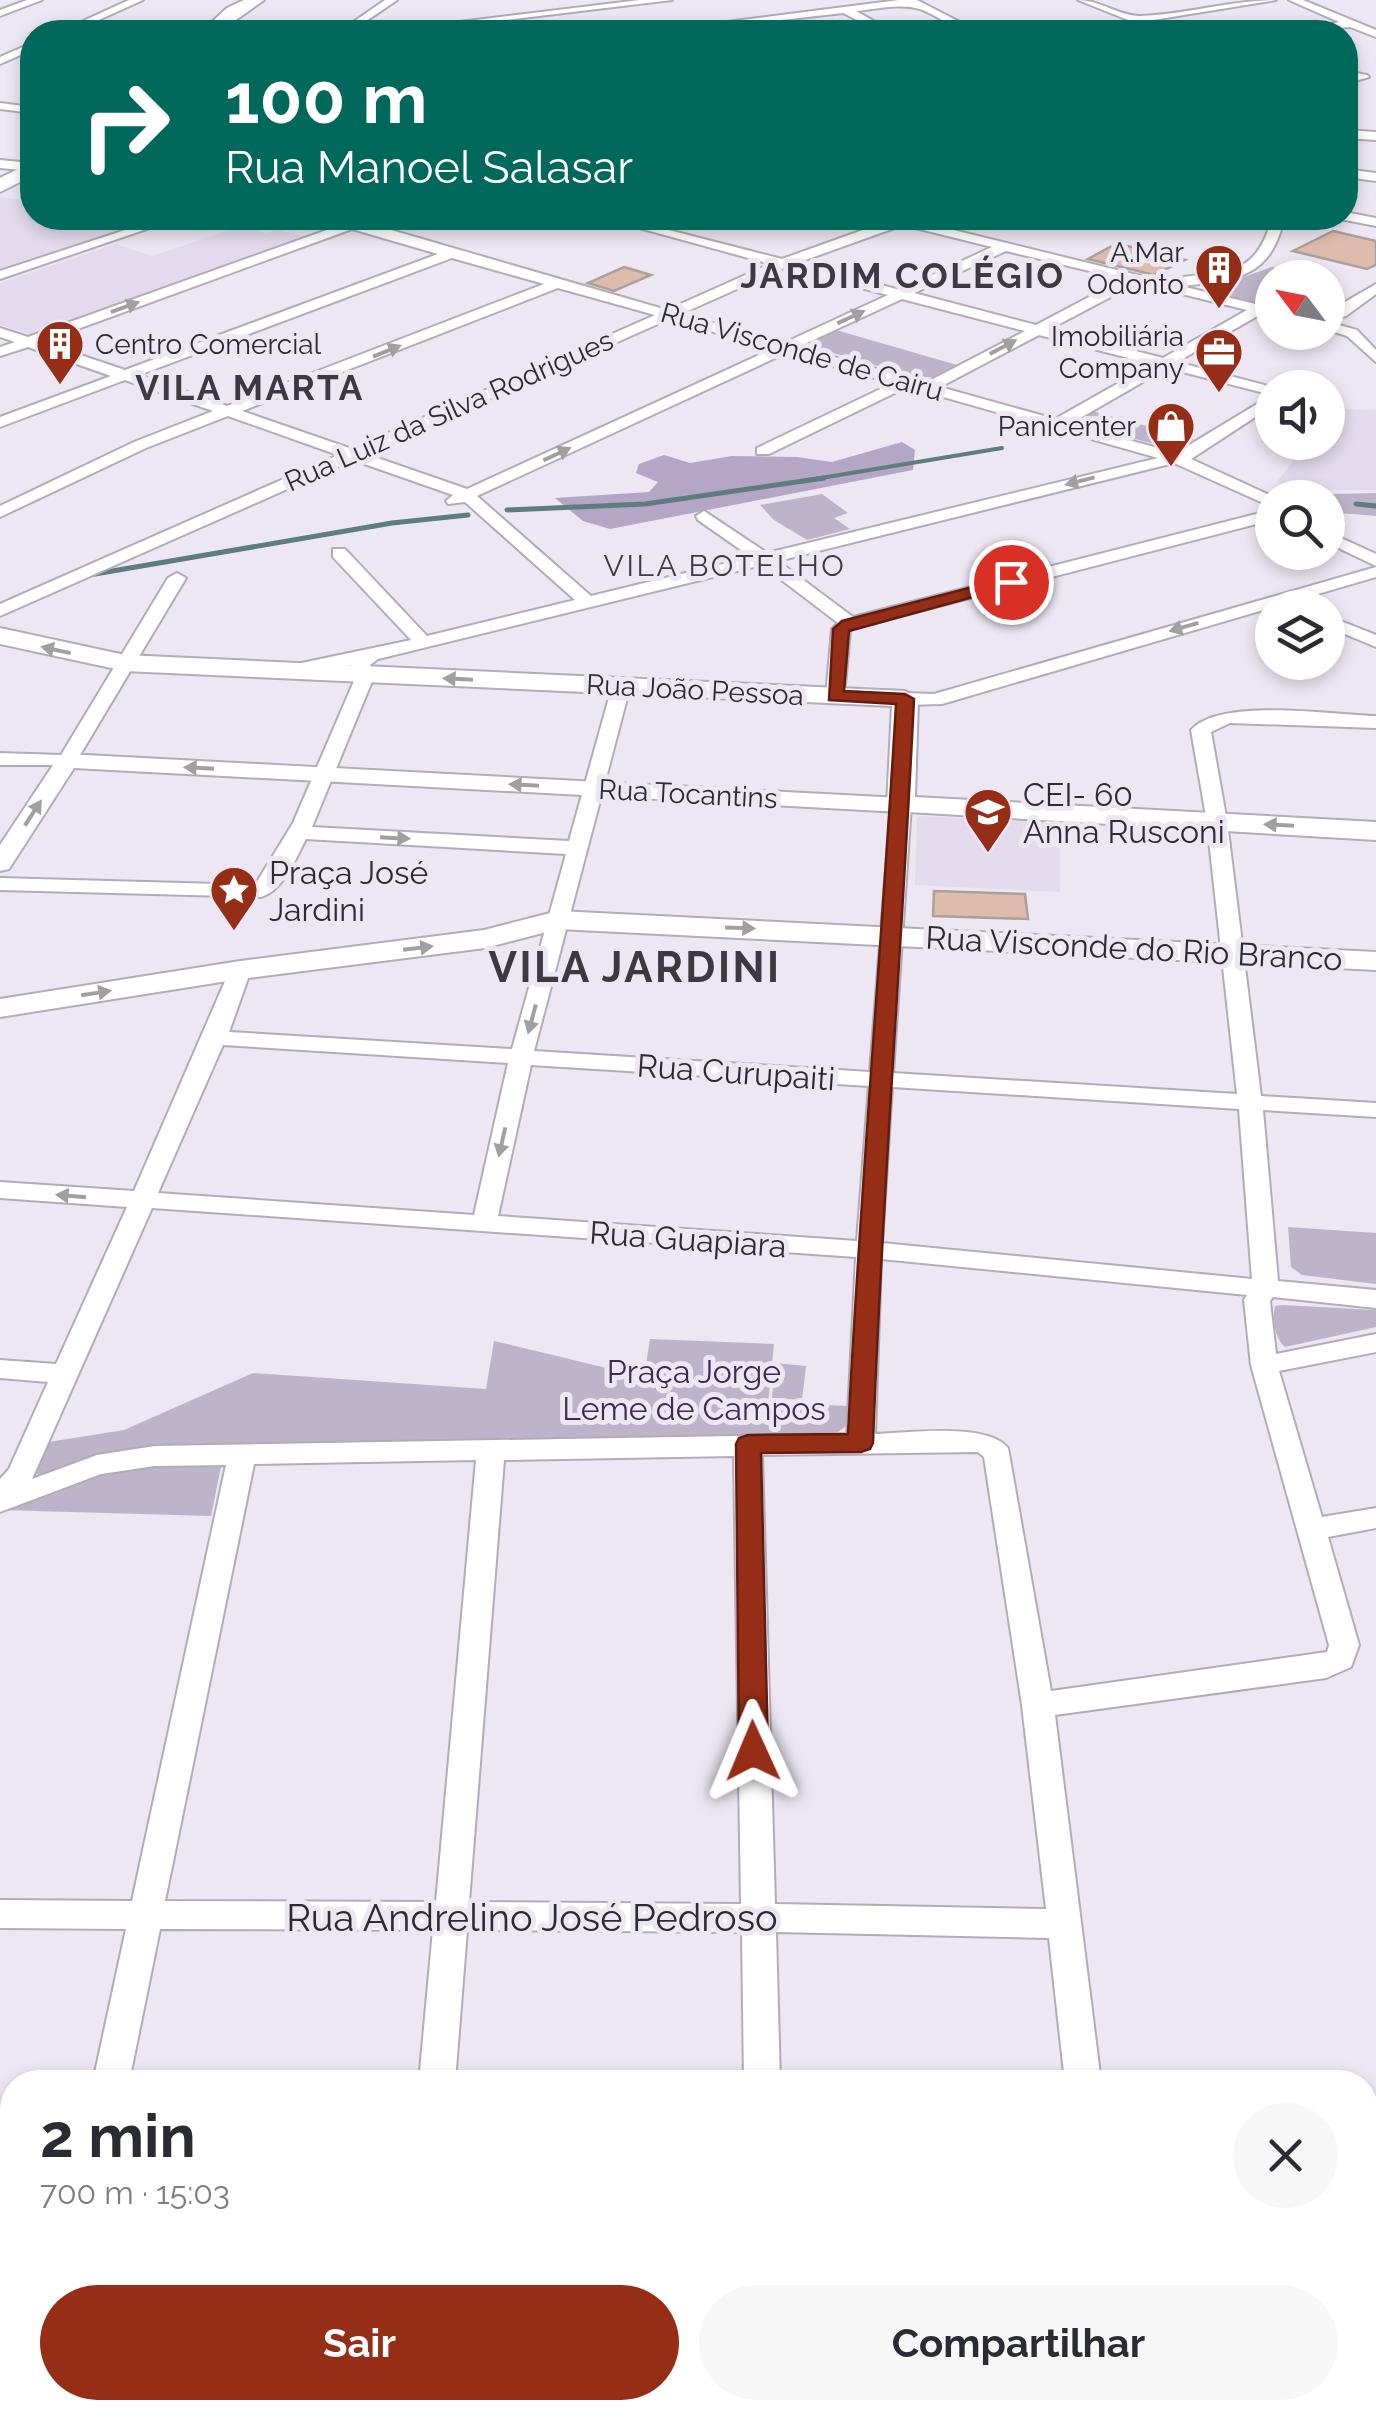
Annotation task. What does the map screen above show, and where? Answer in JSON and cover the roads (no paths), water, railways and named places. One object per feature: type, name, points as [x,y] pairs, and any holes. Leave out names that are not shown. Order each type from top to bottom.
[{"type":"main road","points":[[0,186],[11,167]]},
{"type":"main road","name":"Rua João Pessoa","points":[[1,638],[124,663],[292,671],[369,664],[622,686],[905,699]]},
{"type":"main road","points":[[901,805],[905,699]]},
{"type":"main road","name":"Rua Tocantins","points":[[901,805],[1376,831]]},
{"type":"main road","name":"Rua Visconde do Rio Branco","points":[[0,1008],[240,970],[485,939],[558,920],[1376,961]]},
{"type":"street","points":[[0,13],[37,0]]},
{"type":"street","points":[[92,20],[138,0]]},
{"type":"street","points":[[362,20],[392,0]]},
{"type":"street","points":[[494,20],[666,0],[680,8]]},
{"type":"street","points":[[827,0],[865,20]]},
{"type":"street","points":[[1083,0],[1133,20],[1271,0]]},
{"type":"street","points":[[1294,0],[1341,20]]},
{"type":"street","points":[[761,20],[905,1],[950,20]]},
{"type":"street","points":[[461,20],[464,10]]},
{"type":"street","points":[[696,17],[701,20]]},
{"type":"street","points":[[0,275],[137,230]]},
{"type":"street","points":[[11,346],[339,230]]},
{"type":"street","name":"Rua Visconde de Cairu","points":[[371,230],[1174,458],[1255,492]]},
{"type":"street","points":[[656,230],[1255,386]]},
{"type":"street","name":"Rua Luiz da Silva Rodrigues","points":[[0,611],[784,263],[868,230]]},
{"type":"street","points":[[940,230],[1255,308]]},
{"type":"street","points":[[1210,296],[1204,291],[1205,284],[1266,254],[1276,230]]},
{"type":"street","points":[[466,501],[1005,246]]},
{"type":"street","points":[[0,422],[453,253]]},
{"type":"street","points":[[1157,283],[1224,275]]},
{"type":"street","points":[[763,451],[900,385],[934,384],[1136,278]]},
{"type":"street","points":[[0,512],[140,445],[224,416],[559,283]]},
{"type":"street","points":[[1345,309],[1376,288]]},
{"type":"street","points":[[1353,306],[1376,358]]},
{"type":"street","points":[[1058,424],[1255,317]]},
{"type":"street","points":[[0,332],[11,346],[117,378],[466,501],[587,602]]},
{"type":"street","points":[[0,884],[261,891],[269,884],[297,832],[369,664],[422,642],[1186,456],[1255,411]]},
{"type":"street","points":[[704,516],[844,615],[848,624]]},
{"type":"street","points":[[835,696],[841,629],[848,624],[1255,519]]},
{"type":"street","points":[[1345,545],[1376,561]]},
{"type":"street","points":[[338,553],[422,642]]},
{"type":"street","name":"Rua João Pessoa","points":[[1325,590],[1376,572]]},
{"type":"street","points":[[0,864],[67,762],[177,578]]},
{"type":"street","name":"Rua João Pessoa","points":[[905,699],[935,700],[1255,612]]},
{"type":"street","points":[[1345,629],[1376,642]]},
{"type":"street","points":[[484,1225],[521,1058],[622,686]]},
{"type":"street","points":[[1038,1706],[1326,1666],[1340,1659],[1344,1645],[1264,1365],[1257,1300],[1266,1288],[1250,1102],[1217,822],[1201,730],[1211,722],[1229,718],[1376,722]]},
{"type":"street","name":"Rua Tocantins","points":[[0,759],[901,805]]},
{"type":"street","points":[[861,1443],[869,1250],[901,805]]},
{"type":"street","points":[[297,832],[576,848]]},
{"type":"street","points":[[30,1480],[64,1374],[215,1038],[240,970]]},
{"type":"street","name":"Rua Curupaiti","points":[[215,1038],[1376,1110]]},
{"type":"street","name":"Rua Guapiara","points":[[0,1190],[869,1250],[1376,1298]]},
{"type":"street","points":[[1264,1365],[1376,1343]]},
{"type":"street","points":[[0,1369],[64,1374]]},
{"type":"street","points":[[0,1500],[30,1480],[96,1464],[156,1456],[748,1444],[979,1442],[991,1446],[998,1455],[1038,1706],[1082,2070]]},
{"type":"street","points":[[748,1444],[762,2070]]},
{"type":"street","points":[[438,2070],[491,1448]]},
{"type":"street","points":[[114,2070],[242,1454]]},
{"type":"street","points":[[1310,1530],[1376,1518]]},
{"type":"street","name":"Rua Andrelino José Pedroso","points":[[0,1914],[756,1916],[1064,1924]]},
{"type":"waterway","points":[[809,480],[1002,448]]},
{"type":"waterway","points":[[507,510],[645,504],[824,478]]},
{"type":"waterway","points":[[1356,504],[1376,506]]},
{"type":"waterway","points":[[89,575],[392,523],[468,515]]},
{"type":"place","name":"A.Mar Odonto","points":[[1219,310]]},
{"type":"place","name":"Centro Comercial","points":[[60,386]]},
{"type":"place","name":"Imobiliária Company","points":[[1219,394]]},
{"type":"place","name":"Panicenter","points":[[1171,468]]},
{"type":"place","name":"CEI- 60 Anna Rusconi","points":[[988,854]]},
{"type":"place","name":"Praça José Jardini","points":[[234,932]]},
{"type":"district","name":"JARDIM COLÉGIO","points":[[903,275]]},
{"type":"district","name":"VILA MARTA","points":[[250,387]]},
{"type":"district","name":"VILA BOTELHO","points":[[725,565]]},
{"type":"district","name":"VILA JARDINI","points":[[635,967]]},
{"type":"park label","name":"Praça Jorge Leme de Campos","points":[[694,1390]]}]
